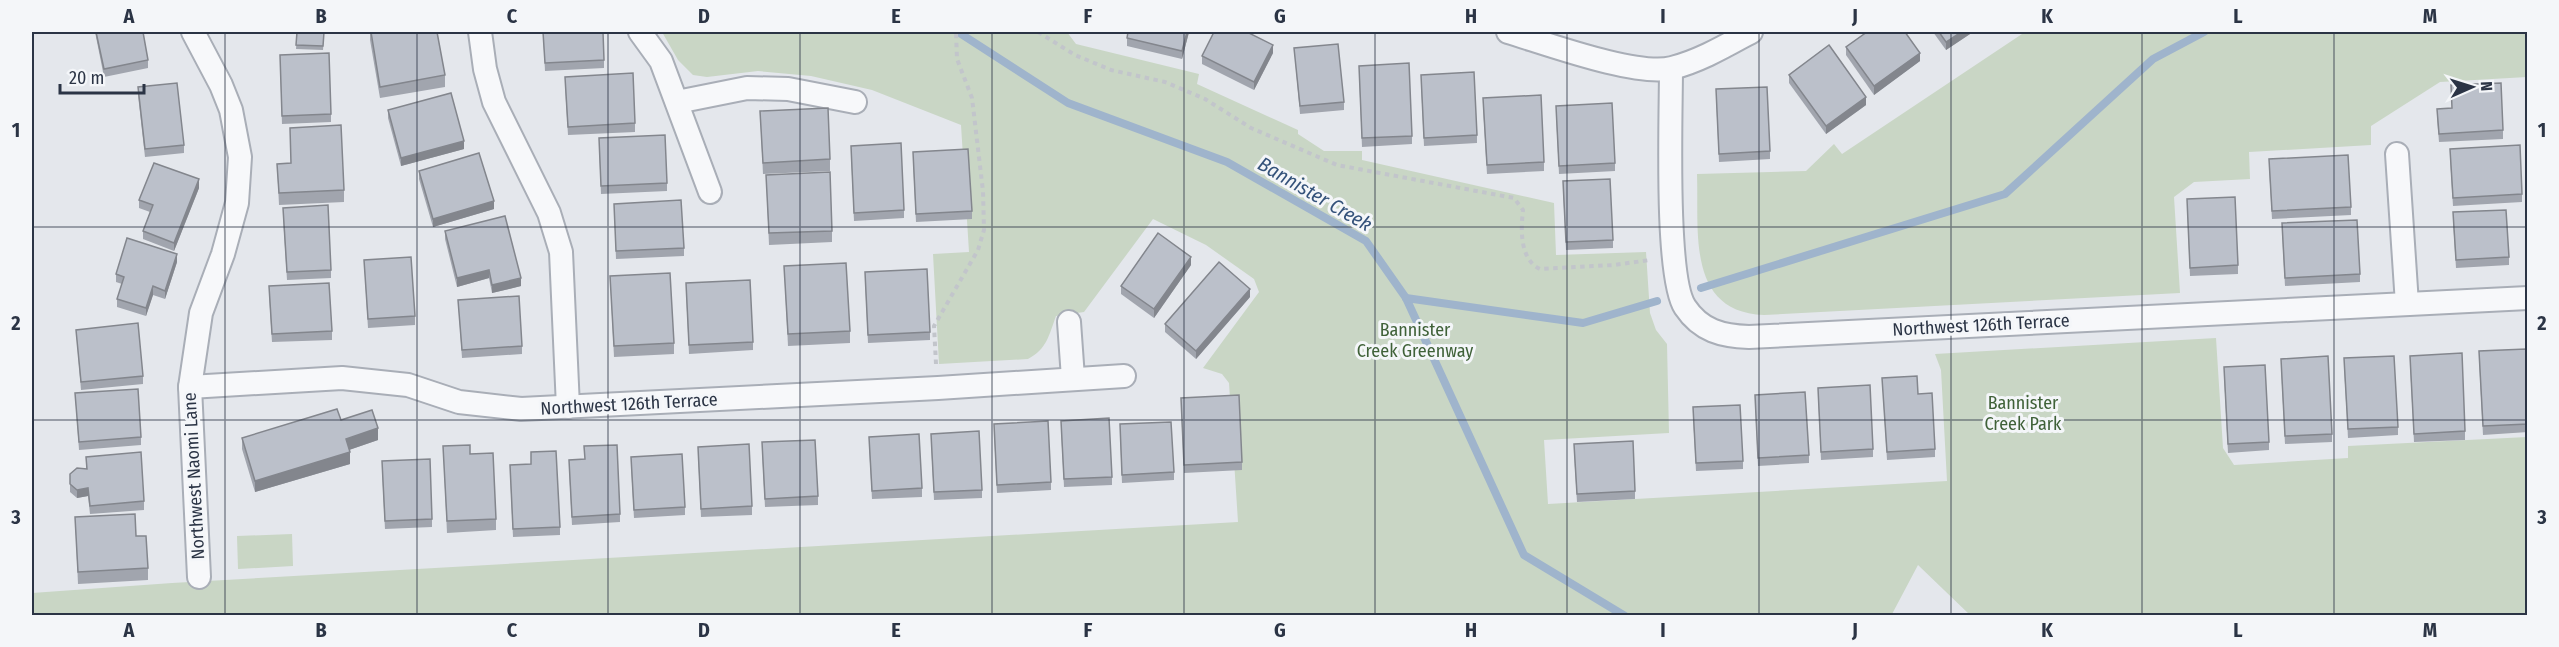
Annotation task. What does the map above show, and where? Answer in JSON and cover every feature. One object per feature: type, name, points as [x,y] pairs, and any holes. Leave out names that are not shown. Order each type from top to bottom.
[{"type":"street","name":"Northwest Naomi Lane","points":[[193,32],[221,85],[231,110],[240,157],[237,203],[223,254],[201,313],[189,387],[199,577]]},
{"type":"street","points":[[480,32],[485,69],[494,102],[549,213],[561,252],[568,407]]},
{"type":"street","points":[[640,32],[661,61],[710,192]]},
{"type":"street","points":[[1508,32],[1627,67],[1671,69],[1716,51],[1751,32]]},
{"type":"street","name":"Northwest 126th Terrace","points":[[1671,69],[1674,258],[1677,291],[1685,307],[1697,321],[1712,332],[1726,336],[1749,337],[2528,298]]},
{"type":"street","points":[[677,102],[747,88],[788,89],[855,102]]},
{"type":"street","points":[[2397,154],[2407,304]]},
{"type":"street","points":[[1069,322],[1073,378]]},
{"type":"street","name":"Northwest 126th Terrace","points":[[189,387],[342,378],[408,384],[459,402],[493,408],[568,407],[1124,376]]},
{"type":"path","points":[[938,388],[934,326],[978,250],[984,230],[983,191],[972,98],[957,52],[956,32]]},
{"type":"path","points":[[1038,32],[1075,56],[1111,70],[1165,82],[1195,95],[1251,128],[1337,165],[1514,198],[1523,210],[1520,233],[1522,242],[1535,266],[1540,268],[1614,265],[1643,260]]},
{"type":"green space","points":[[662,32],[1067,32],[1076,44],[1199,74],[1197,84],[1298,130],[1298,134],[1324,151],[1362,151],[1362,160],[1554,203],[1556,255],[1646,252],[1650,313],[1656,330],[1667,344],[1669,433],[1544,440],[1548,504],[1947,481],[1941,370],[1935,354],[2216,338],[2223,448],[2234,465],[2348,458],[2348,446],[2527,437],[2527,615],[1970,615],[1918,565],[1891,616],[32,616],[32,593],[1238,522],[1229,383],[1222,374],[1203,368],[1259,292],[1254,279],[1206,245],[1153,219],[1084,312],[1056,316],[1046,341],[1034,355],[1028,359],[939,364],[933,254],[969,252],[961,125],[872,90],[811,76],[758,71],[707,77],[693,75],[678,60]]},
{"type":"green space","points":[[2025,32],[2527,32],[2527,77],[2440,82],[2371,126],[2371,145],[2249,152],[2250,179],[2194,182],[2174,197],[2180,293],[1764,315],[1739,310],[1721,300],[1709,284],[1702,265],[1697,220],[1697,174],[1806,171],[1834,144],[1842,154]]},
{"type":"green space","points":[[292,534],[293,566],[238,569],[237,536]]},
{"type":"building","points":[[96,32],[143,32],[148,60],[104,69]]},
{"type":"building","points":[[297,32],[324,32],[323,46],[296,45]]},
{"type":"building","points":[[371,32],[437,32],[445,75],[380,87]]},
{"type":"building","points":[[543,32],[603,32],[604,60],[545,63]]},
{"type":"building","points":[[1128,32],[1187,32],[1182,51],[1127,38]]},
{"type":"building","points":[[1214,32],[1247,32],[1273,45],[1254,82],[1202,56]]},
{"type":"building","points":[[1867,32],[1905,32],[1920,53],[1874,86],[1846,47]]},
{"type":"building","points":[[1939,32],[1961,32],[1946,42]]},
{"type":"building","points":[[1338,44],[1344,102],[1300,106],[1294,48]]},
{"type":"building","points":[[1829,45],[1866,97],[1826,126],[1789,75]]},
{"type":"building","points":[[329,53],[331,114],[282,116],[280,55]]},
{"type":"building","points":[[1409,63],[1412,136],[1362,138],[1359,66]]},
{"type":"building","points":[[1474,72],[1477,135],[1424,138],[1421,75]]},
{"type":"building","points":[[633,73],[635,123],[568,127],[565,77]]},
{"type":"building","points":[[177,83],[184,145],[145,149],[138,87]]},
{"type":"building","points":[[2501,83],[2503,130],[2439,134],[2437,109],[2452,108],[2451,85]]},
{"type":"building","points":[[1767,87],[1770,151],[1719,154],[1716,89]]},
{"type":"building","points":[[451,93],[464,141],[401,158],[388,110]]},
{"type":"building","points":[[1541,95],[1544,162],[1487,165],[1483,98]]},
{"type":"building","points":[[1612,103],[1615,163],[1559,166],[1556,106]]},
{"type":"building","points":[[828,108],[830,159],[763,163],[760,111]]},
{"type":"building","points":[[341,125],[344,190],[279,193],[277,164],[291,163],[290,128]]},
{"type":"building","points":[[665,135],[667,183],[601,186],[599,138]]},
{"type":"building","points":[[901,143],[904,210],[854,213],[851,146]]},
{"type":"building","points":[[2520,145],[2522,194],[2453,198],[2450,149]]},
{"type":"building","points":[[968,149],[972,211],[916,214],[913,152]]},
{"type":"building","points":[[479,153],[494,201],[433,219],[419,171]]},
{"type":"building","points":[[2348,155],[2351,207],[2272,211],[2269,159]]},
{"type":"building","points":[[154,163],[199,179],[174,243],[143,231],[153,205],[139,200]]},
{"type":"building","points":[[830,172],[832,231],[769,233],[766,175]]},
{"type":"building","points":[[1610,179],[1613,240],[1566,242],[1563,181]]},
{"type":"building","points":[[2235,197],[2238,265],[2190,268],[2187,199]]},
{"type":"building","points":[[681,200],[684,248],[616,251],[614,204]]},
{"type":"building","points":[[328,205],[331,270],[287,272],[283,208]]},
{"type":"building","points":[[2506,210],[2509,257],[2456,260],[2453,212]]},
{"type":"building","points":[[505,216],[521,278],[492,285],[489,270],[457,278],[445,231]]},
{"type":"building","points":[[2357,220],[2360,274],[2285,278],[2282,223]]},
{"type":"building","points":[[1158,233],[1191,257],[1154,309],[1121,286]]},
{"type":"building","points":[[127,238],[177,254],[165,291],[153,286],[146,308],[117,299],[124,277],[116,274]]},
{"type":"building","points":[[411,257],[415,316],[368,319],[364,260]]},
{"type":"building","points":[[1219,262],[1250,289],[1196,351],[1165,324]]},
{"type":"building","points":[[846,263],[850,331],[788,334],[784,266]]},
{"type":"building","points":[[927,269],[930,332],[868,335],[865,272]]},
{"type":"building","points":[[670,273],[674,343],[614,346],[610,276]]},
{"type":"building","points":[[750,280],[753,342],[689,345],[686,283]]},
{"type":"building","points":[[329,283],[332,331],[272,334],[269,286]]},
{"type":"building","points":[[519,296],[522,346],[462,350],[458,300]]},
{"type":"building","points":[[138,323],[143,376],[81,382],[76,330]]},
{"type":"building","points":[[2526,349],[2528,424],[2483,426],[2479,351]]},
{"type":"building","points":[[2462,353],[2465,431],[2414,434],[2410,356]]},
{"type":"building","points":[[2328,356],[2332,434],[2285,436],[2281,359]]},
{"type":"building","points":[[2394,356],[2398,427],[2348,429],[2344,358]]},
{"type":"building","points":[[2265,365],[2269,442],[2228,444],[2224,367]]},
{"type":"building","points":[[1917,376],[1918,394],[1932,393],[1935,449],[1887,452],[1882,378]]},
{"type":"building","points":[[1870,385],[1873,449],[1821,452],[1818,388]]},
{"type":"building","points":[[138,389],[141,437],[79,442],[75,393]]},
{"type":"building","points":[[1805,392],[1809,455],[1758,458],[1755,395]]},
{"type":"building","points":[[1239,395],[1242,462],[1184,465],[1181,398]]},
{"type":"building","points":[[1740,405],[1743,461],[1696,463],[1693,407]]},
{"type":"building","points":[[337,409],[341,420],[372,410],[378,428],[346,439],[350,452],[255,481],[242,438]]},
{"type":"building","points":[[1109,418],[1112,477],[1064,479],[1061,421]]},
{"type":"building","points":[[1048,421],[1051,482],[997,485],[994,424]]},
{"type":"building","points":[[1171,422],[1174,472],[1122,475],[1120,424]]},
{"type":"building","points":[[979,431],[982,490],[934,492],[931,434]]},
{"type":"building","points":[[919,434],[922,488],[872,491],[869,437]]},
{"type":"building","points":[[815,440],[818,496],[765,499],[762,442]]},
{"type":"building","points":[[1633,441],[1635,491],[1577,494],[1574,444]]},
{"type":"building","points":[[749,444],[752,506],[701,509],[698,447]]},
{"type":"building","points":[[470,445],[470,454],[493,453],[496,519],[447,521],[443,446]]},
{"type":"building","points":[[617,445],[620,514],[572,517],[569,460],[585,459],[584,446]]},
{"type":"building","points":[[556,451],[560,527],[513,529],[510,465],[531,464],[531,452]]},
{"type":"building","points":[[141,452],[144,501],[90,506],[88,488],[77,490],[70,484],[70,474],[77,468],[87,469],[86,457]]},
{"type":"building","points":[[682,454],[685,507],[634,510],[631,457]]},
{"type":"building","points":[[430,459],[432,519],[385,521],[382,461]]},
{"type":"building","points":[[135,514],[136,536],[146,536],[148,568],[78,572],[75,517]]},
{"type":"waterway","name":"Bannister Creek","points":[[958,32],[1068,103],[1227,162],[1366,241],[1406,298],[1524,555],[1625,616]]},
{"type":"waterway","points":[[1701,288],[2005,194],[2153,59],[2204,32]]},
{"type":"waterway","points":[[1406,298],[1583,323],[1657,301]]},
{"type":"park label","name":"Bannister Creek Greenway","points":[[1415,340]]},
{"type":"park label","name":"Bannister Creek Park","points":[[2023,413]]}]
